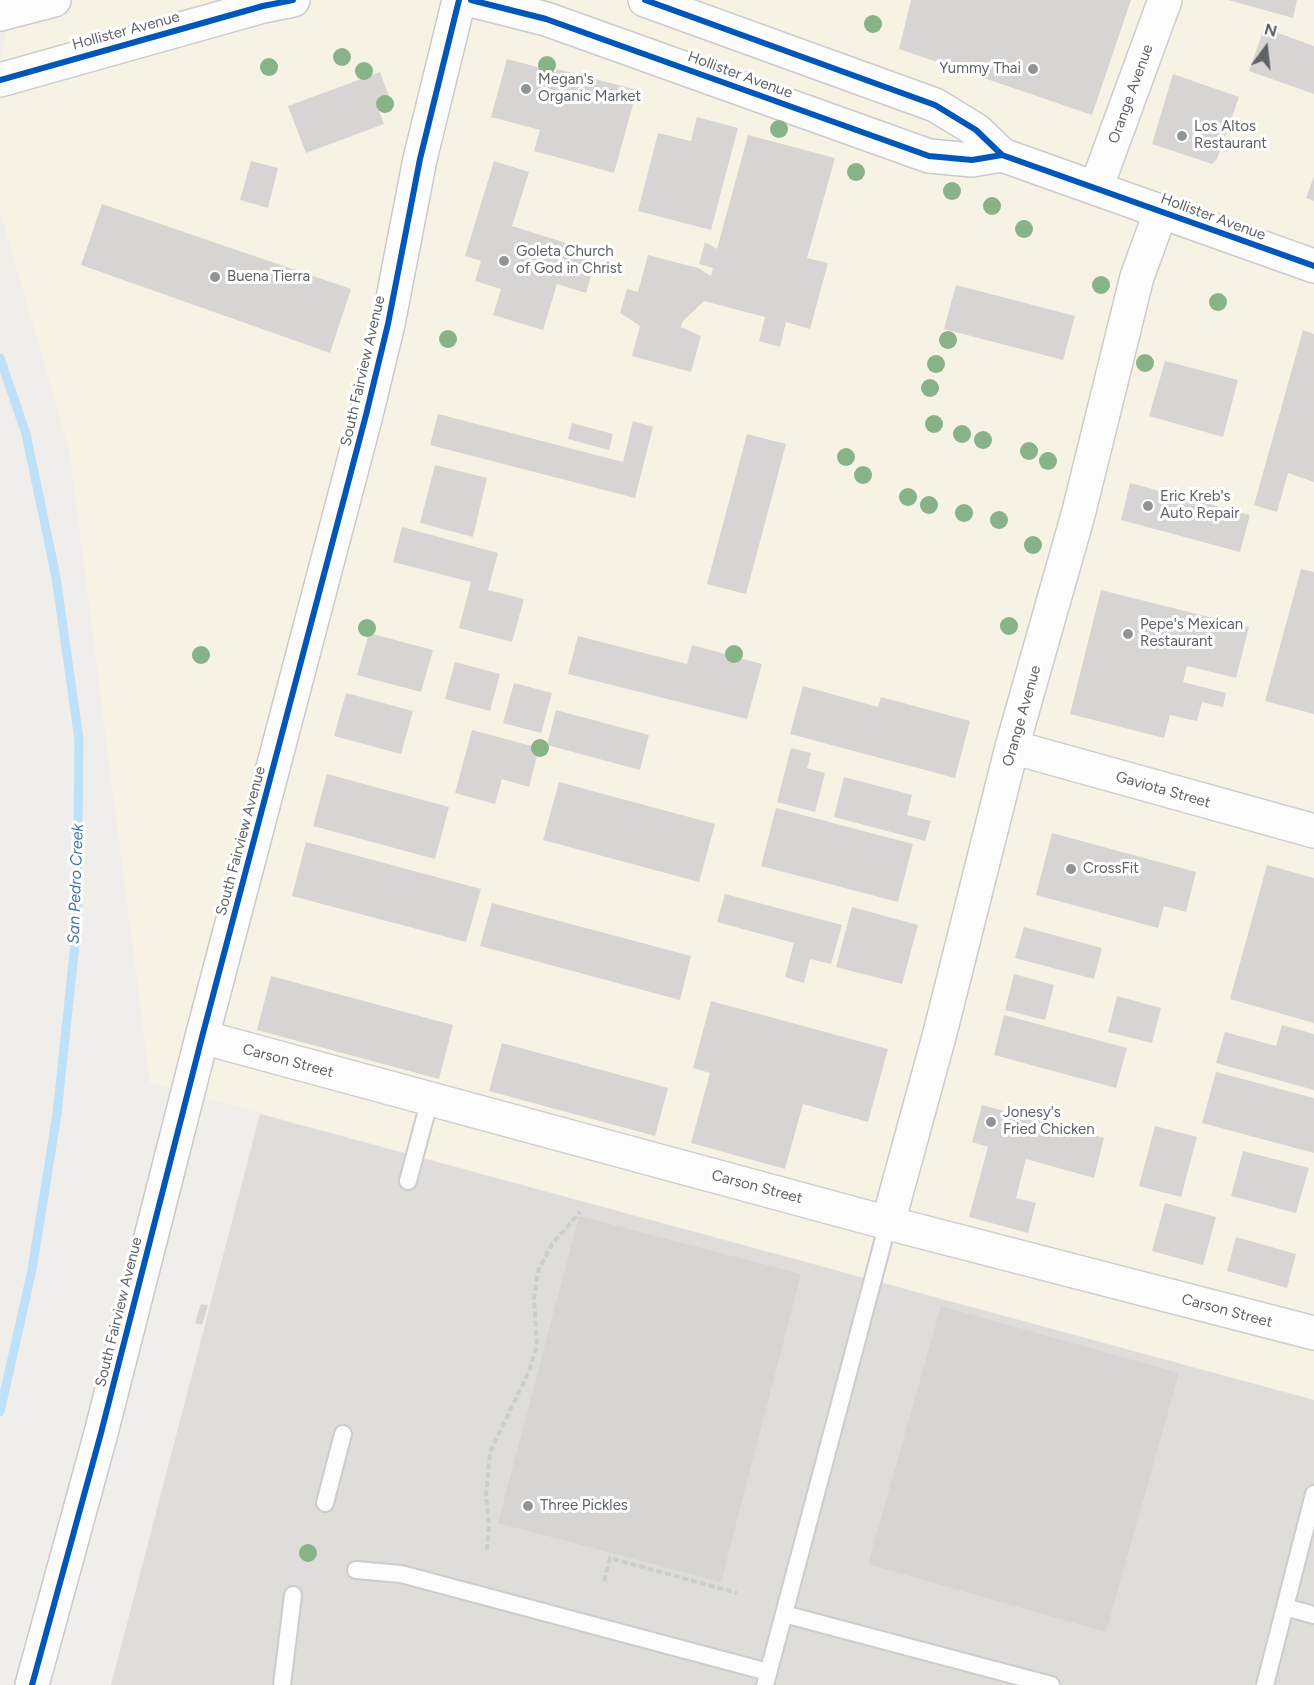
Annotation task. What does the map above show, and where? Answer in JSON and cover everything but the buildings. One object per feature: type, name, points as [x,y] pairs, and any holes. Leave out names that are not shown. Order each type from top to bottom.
[{"type":"street","points":[[0,14],[54,0]]},
{"type":"street","name":"Hollister Avenue","points":[[0,80],[263,6],[293,0]]},
{"type":"street","name":"South Fairview Avenue","points":[[32,1685],[101,1433],[201,1037],[377,371],[420,159],[459,0]]},
{"type":"street","name":"Hollister Avenue","points":[[471,0],[546,19],[929,156],[972,160],[1002,155]]},
{"type":"street","name":"Hollister Avenue","points":[[645,0],[935,105],[976,130],[1002,155],[1314,266]]},
{"type":"street","name":"Orange Avenue","points":[[1096,188],[1165,0]]},
{"type":"street","name":"Orange Avenue","points":[[888,1223],[940,1033],[1012,747],[1078,514],[1137,277],[1161,211]]},
{"type":"street","name":"Gaviota Street","points":[[1012,747],[1314,831]]},
{"type":"street","name":"Carson Street","points":[[201,1037],[888,1223],[1314,1334]]},
{"type":"lane","points":[[408,1181],[430,1099]]},
{"type":"lane","points":[[356,1570],[401,1574],[766,1678],[888,1223]]},
{"type":"lane","points":[[325,1503],[343,1434]]},
{"type":"lane","points":[[1266,1685],[1314,1494]]},
{"type":"lane","points":[[282,1685],[293,1595]]},
{"type":"lane","points":[[1285,1607],[1314,1615]]},
{"type":"lane","points":[[784,1614],[1051,1685]]},
{"type":"path","points":[[487,1550],[489,1525],[486,1496],[490,1452],[529,1371],[537,1345],[534,1298],[538,1271],[552,1244],[579,1212]]},
{"type":"path","points":[[604,1581],[610,1558],[737,1593]]},
{"type":"shaded area","points":[[12,0],[1314,0],[1314,1400],[150,1083],[69,449],[0,211],[0,62]]},
{"type":"shaded area","points":[[260,1114],[1314,1400],[1314,1685],[111,1685]]},
{"type":"waterway","name":"San Pedro Creek","points":[[0,358],[26,434],[56,577],[79,740],[77,925],[57,1114],[32,1270],[0,1412]]},
{"type":"cycle path","points":[[0,80],[263,6],[293,0]]},
{"type":"cycle path","points":[[32,1685],[101,1433],[202,1037],[366,415],[388,324],[420,159],[459,0]]},
{"type":"cycle path","points":[[471,0],[546,19],[929,156],[972,160],[1002,155]]},
{"type":"cycle path","points":[[645,0],[935,105],[976,130],[1002,155],[1314,266]]},
{"type":"place","name":"Yummy Thai","points":[[1033,69]]},
{"type":"place","name":"Megan's Organic Market","points":[[526,89]]},
{"type":"place","name":"Los Altos Restaurant","points":[[1182,136]]},
{"type":"place","name":"Goleta Church of God in Christ","points":[[504,261]]},
{"type":"place","name":"Buena Tierra","points":[[215,277]]},
{"type":"place","name":"Eric Kreb's Auto Repair","points":[[1148,506]]},
{"type":"place","name":"Pepe's Mexican Restaurant","points":[[1128,634]]},
{"type":"place","name":"CrossFit","points":[[1071,869]]},
{"type":"place","name":"Jonesy's Fried Chicken","points":[[991,1122]]},
{"type":"place","name":"Three Pickles","points":[[528,1506]]}]
